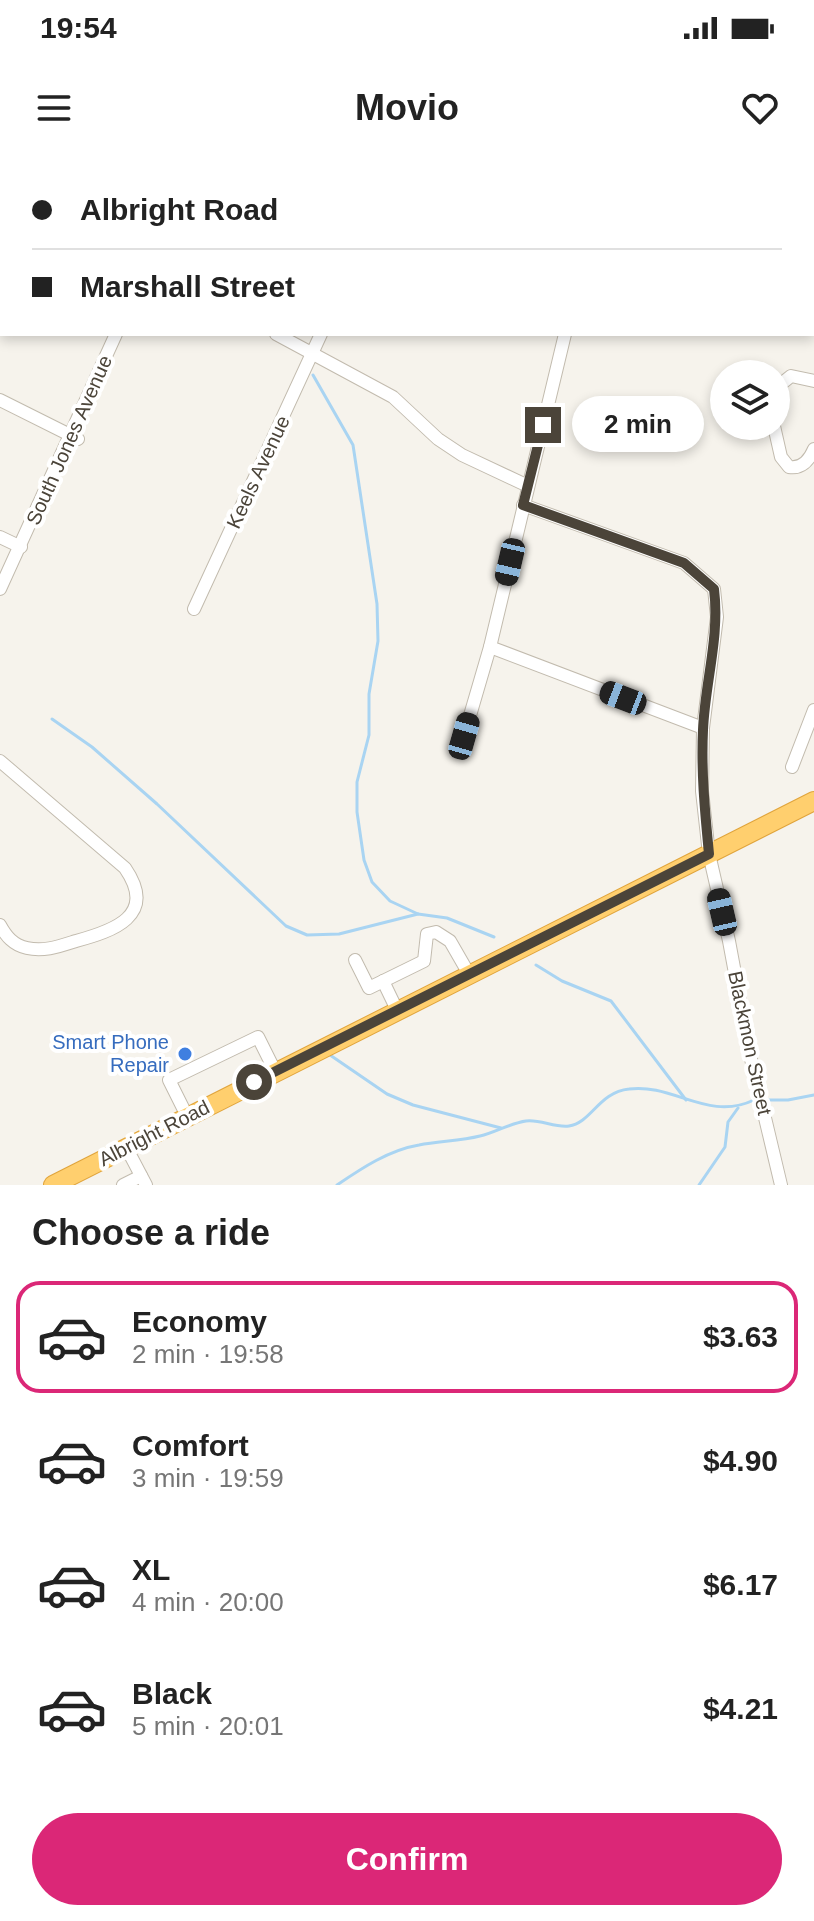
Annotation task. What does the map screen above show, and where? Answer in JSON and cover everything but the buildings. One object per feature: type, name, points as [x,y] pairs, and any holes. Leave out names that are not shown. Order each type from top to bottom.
[{"type":"highway","name":"Albright Road","points":[[53,1185],[814,801]]},
{"type":"street","name":"South Jones Avenue","points":[[2,581],[74,438],[115,336]]},
{"type":"street","points":[[280,336],[393,397],[438,439],[462,455],[528,486]]},
{"type":"street","name":"Keels Avenue","points":[[194,609],[320,336]]},
{"type":"street","points":[[464,736],[490,647],[565,336]]},
{"type":"street","points":[[790,377],[814,381]]},
{"type":"street","points":[[0,400],[74,438]]},
{"type":"street","points":[[777,440],[781,457],[789,467],[797,468],[805,463],[814,449]]},
{"type":"street","name":"Blackmon Street","points":[[523,505],[684,563],[714,589],[717,617],[703,728],[702,791],[709,854],[751,1059],[781,1185]]},
{"type":"street","points":[[0,538],[21,547]]},
{"type":"street","points":[[490,647],[703,728]]},
{"type":"street","points":[[792,767],[814,710]]},
{"type":"street","points":[[0,761],[125,868],[135,892],[130,915],[115,929],[51,949],[21,947],[6,935],[0,925]]},
{"type":"street","points":[[355,960],[369,988],[424,961],[427,958],[425,939],[432,932],[441,933],[450,941],[469,974]]},
{"type":"street","points":[[383,981],[397,1010]]},
{"type":"street","points":[[187,1116],[169,1080],[258,1037],[275,1071]]},
{"type":"street","points":[[123,1185],[143,1181],[126,1147]]},
{"type":"waterway","points":[[313,375],[353,445],[377,604],[378,641],[369,694],[369,735],[357,782],[357,812],[364,860],[372,882],[390,901],[418,914],[447,918],[494,937]]},
{"type":"waterway","points":[[52,719],[92,747],[157,804],[286,926],[307,935],[339,934],[418,914]]},
{"type":"waterway","points":[[536,965],[562,981],[611,1001],[686,1100]]},
{"type":"waterway","points":[[330,1055],[387,1094],[413,1105],[501,1128]]},
{"type":"waterway","points":[[337,1185],[376,1160],[408,1147],[480,1136],[526,1121],[564,1126],[577,1124],[619,1091],[661,1091],[721,1107],[754,1100]]},
{"type":"waterway","points":[[768,1100],[814,1095]]},
{"type":"waterway","points":[[699,1185],[725,1147],[728,1122],[738,1108]]},
{"type":"place","name":"Smart Phone Repair","points":[[185,1054]]},
{"type":"route","points":[[254,1082],[709,854],[702,791],[703,728],[717,617],[714,589],[684,563],[523,505],[543,425]]}]
